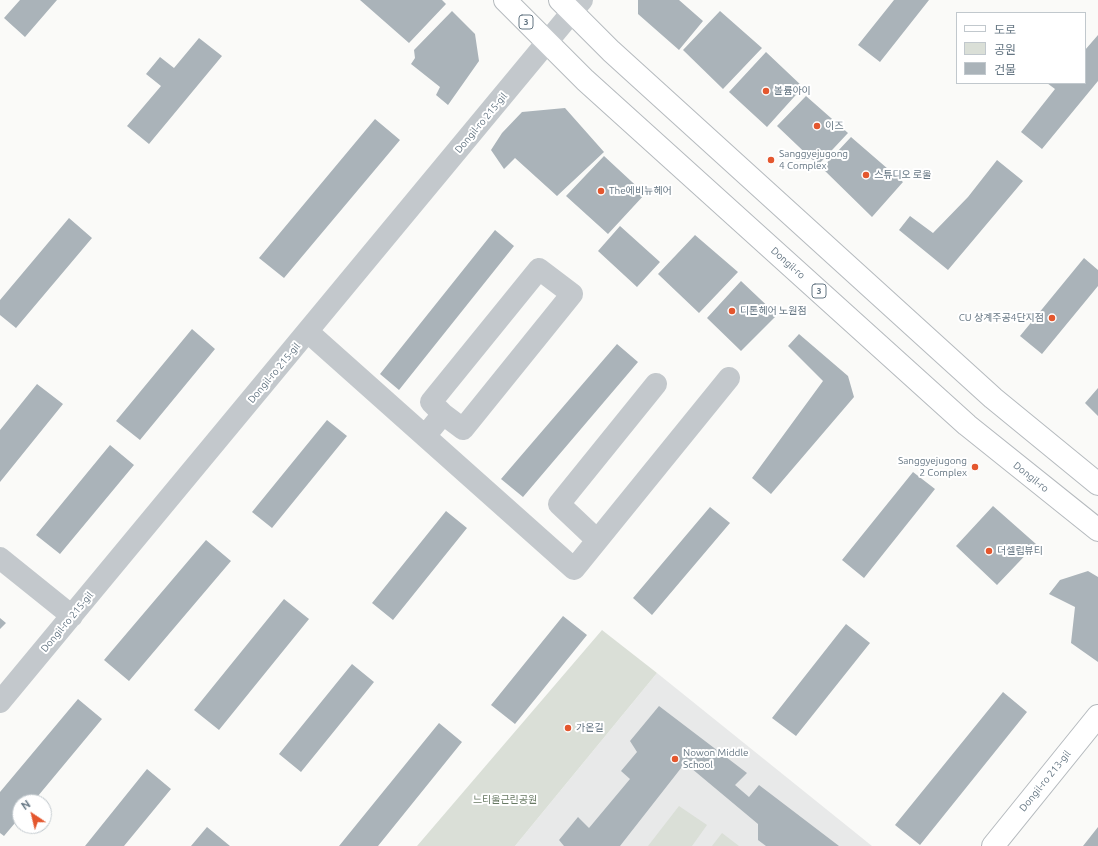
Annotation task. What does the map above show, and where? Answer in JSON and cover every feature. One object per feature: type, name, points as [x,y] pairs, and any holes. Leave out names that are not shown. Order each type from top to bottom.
[{"type":"main road","name":"Dongil-ro","points":[[505,0],[585,80],[967,425],[1098,530]]},
{"type":"main road","points":[[571,4],[617,56],[993,398],[1098,484]]},
{"type":"main road","name":"Dongil-ro 213-gil","points":[[993,846],[1098,716]]},
{"type":"street","name":"Dongil-ro 215-gil","points":[[0,702],[547,43],[571,4]]},
{"type":"street","points":[[539,269],[572,294],[463,429],[444,414],[431,402],[539,269]]},
{"type":"street","points":[[308,332],[574,569],[729,378]]},
{"type":"street","points":[[597,540],[558,504],[656,384]]},
{"type":"street","points":[[425,436],[444,414]]},
{"type":"street","points":[[0,558],[72,616]]},
{"type":"shaded area","name":"Nowon Middle School","points":[[657,673],[872,846],[515,846]]},
{"type":"green space","name":"느티울근린공원","points":[[602,630],[657,673],[515,846],[417,846]]},
{"type":"green space","points":[[679,806],[707,825],[692,846],[648,846]]},
{"type":"green space","points":[[722,833],[739,846],[712,846]]},
{"type":"building","points":[[20,0],[57,0],[25,37],[4,18]]},
{"type":"building","points":[[360,0],[442,0],[446,4],[409,43]]},
{"type":"building","points":[[638,0],[679,0],[703,21],[679,50],[638,14]]},
{"type":"building","points":[[894,0],[929,0],[880,62],[858,45]]},
{"type":"building","points":[[452,11],[475,34],[479,61],[448,105],[436,95],[440,87],[411,64],[415,58],[414,50]]},
{"type":"building","points":[[720,11],[762,48],[723,89],[683,50]]},
{"type":"building","points":[[1098,35],[1098,81],[1042,149],[1021,132],[1055,89],[1048,84],[1086,84],[1086,49]]},
{"type":"building","points":[[199,38],[222,56],[149,144],[127,126],[161,86],[146,74],[160,57],[174,68]]},
{"type":"building","points":[[766,52],[803,87],[767,127],[729,92]]},
{"type":"building","points":[[806,96],[848,133],[818,165],[777,126]]},
{"type":"building","points":[[565,108],[604,152],[557,196],[515,158],[504,169],[491,150],[502,133],[522,112]]},
{"type":"building","points":[[375,119],[400,140],[284,278],[259,258]]},
{"type":"building","points":[[851,137],[903,182],[872,217],[822,168]]},
{"type":"building","points":[[604,156],[645,194],[608,234],[566,196]]},
{"type":"building","points":[[997,160],[1023,181],[948,270],[899,230],[910,216],[933,233],[968,197]]},
{"type":"building","points":[[69,218],[92,238],[16,328],[0,315],[0,300]]},
{"type":"building","points":[[620,226],[660,262],[637,287],[598,251]]},
{"type":"building","points":[[495,230],[514,246],[399,390],[380,374]]},
{"type":"building","points":[[695,235],[738,272],[699,313],[658,274]]},
{"type":"building","points":[[1084,258],[1098,270],[1098,286],[1042,354],[1020,336]]},
{"type":"building","points":[[741,281],[777,315],[741,351],[707,318]]},
{"type":"building","points":[[192,329],[215,349],[140,440],[116,421]]},
{"type":"building","points":[[799,334],[848,376],[854,397],[771,494],[752,478],[823,381],[788,346]]},
{"type":"building","points":[[617,344],[638,362],[523,497],[501,479]]},
{"type":"building","points":[[37,384],[63,404],[0,482],[0,430]]},
{"type":"building","points":[[1098,388],[1098,416],[1085,403]]},
{"type":"building","points":[[327,420],[347,436],[272,528],[252,512]]},
{"type":"building","points":[[110,445],[134,465],[60,554],[36,535]]},
{"type":"building","points":[[913,472],[935,489],[864,578],[842,560]]},
{"type":"building","points":[[993,506],[1036,544],[997,585],[956,546]]},
{"type":"building","points":[[710,507],[730,523],[652,615],[633,598]]},
{"type":"building","points":[[446,511],[467,528],[393,620],[372,603]]},
{"type":"building","points":[[206,540],[231,561],[129,681],[104,660]]},
{"type":"building","points":[[1088,571],[1098,577],[1098,662],[1071,643],[1075,607],[1049,594],[1060,580]]},
{"type":"building","points":[[284,599],[309,619],[219,730],[194,710]]},
{"type":"building","points":[[563,616],[587,635],[515,724],[491,705]]},
{"type":"building","points":[[0,618],[6,623],[0,629]]},
{"type":"building","points":[[846,624],[870,643],[796,736],[772,718]]},
{"type":"building","points":[[352,664],[374,682],[301,772],[279,754]]},
{"type":"building","points":[[1003,692],[1027,712],[920,845],[895,825]]},
{"type":"building","points":[[78,699],[102,719],[40,794],[12,794],[12,826],[4,836],[0,833],[0,792]]},
{"type":"building","points":[[659,706],[747,773],[735,785],[749,797],[759,785],[839,846],[766,846],[758,840],[758,824],[685,763],[620,846],[564,846],[559,840],[578,817],[589,828],[630,779],[621,771],[637,752],[630,741]]},
{"type":"building","points":[[439,723],[462,742],[378,846],[339,846]]},
{"type":"building","points":[[147,769],[171,789],[124,846],[85,846]]},
{"type":"building","points":[[207,827],[230,846],[191,846]]},
{"type":"building","points":[[1098,827],[1098,846],[1083,846]]},
{"type":"place","name":"볼륨아이","points":[[766,91]]},
{"type":"place","name":"이즈","points":[[817,126]]},
{"type":"place","name":"Sanggyejugong 4 Complex","points":[[771,160]]},
{"type":"place","name":"스튜디오 로울","points":[[866,175]]},
{"type":"place","name":"The에비뉴헤어","points":[[601,191]]},
{"type":"place","name":"디톤헤어 노원점","points":[[732,311]]},
{"type":"place","name":"CU 상계주공4단지점","points":[[1052,318]]},
{"type":"place","name":"Sanggyejugong 2 Complex","points":[[975,467]]},
{"type":"place","name":"더셀럽뷰티","points":[[989,551]]},
{"type":"place","name":"가온길","points":[[568,728]]},
{"type":"place","name":"Nowon Middle School","points":[[675,759]]}]
